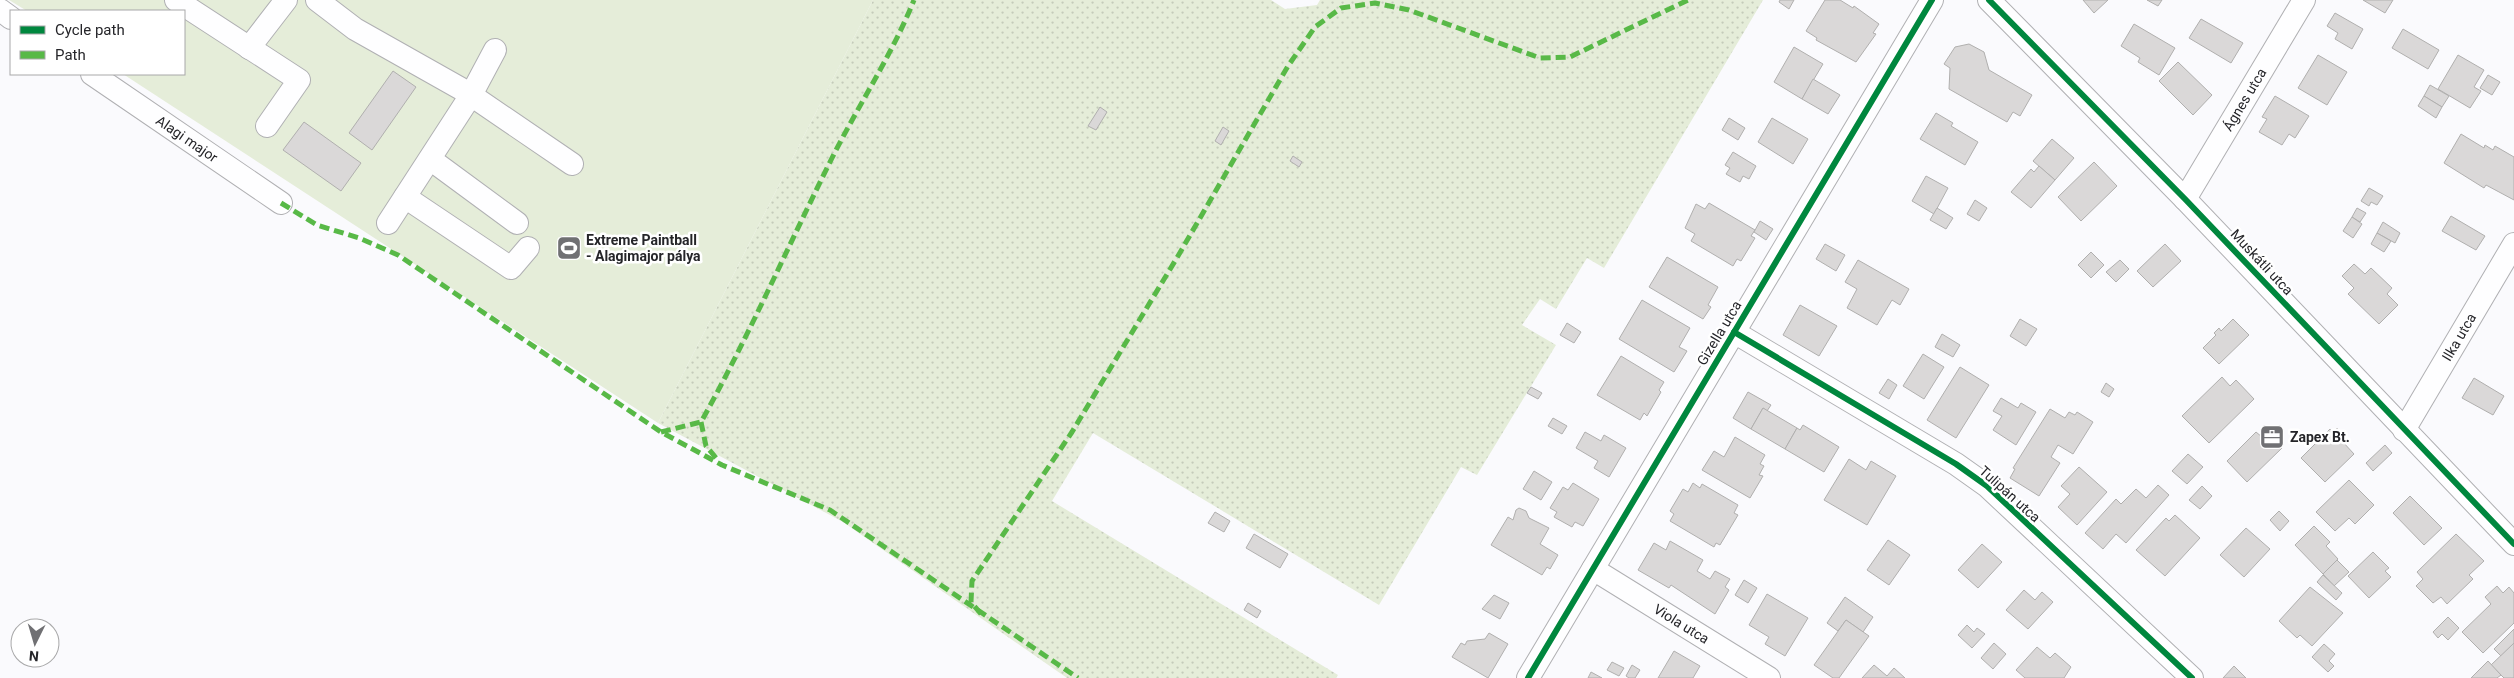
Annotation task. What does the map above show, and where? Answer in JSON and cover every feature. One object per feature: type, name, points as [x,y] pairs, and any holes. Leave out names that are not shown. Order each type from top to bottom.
[{"type":"street","points":[[176,0],[299,80],[267,126]]},
{"type":"street","points":[[249,48],[286,0]]},
{"type":"street","points":[[317,0],[355,29],[472,95],[572,164]]},
{"type":"street","name":"Gizella utca","points":[[1528,678],[1932,0]]},
{"type":"street","name":"Muskátli utca","points":[[1989,0],[2188,193]]},
{"type":"street","name":"Muskátli utca","points":[[2003,0],[2407,424],[2514,544]]},
{"type":"street","name":"Ágnes utca","points":[[2188,193],[2304,0]]},
{"type":"street","points":[[388,223],[472,95],[495,50]]},
{"type":"street","name":"Alagi major","points":[[93,75],[281,203]]},
{"type":"street","points":[[430,159],[517,223]]},
{"type":"street","points":[[405,197],[511,268],[528,248]]},
{"type":"street","name":"Ilka utca","points":[[2407,424],[2514,244]]},
{"type":"street","name":"Tulipán utca","points":[[1734,332],[1956,464],[1987,486],[2192,678]]},
{"type":"street","name":"Muskátli utca","points":[[2407,424],[2514,525]]},
{"type":"street","name":"Viola utca","points":[[1593,569],[1769,678]]},
{"type":"green space","name":"Extreme Paintball - Alagimajor pálya","points":[[9,0],[873,0],[658,423],[125,75],[185,75],[185,10],[25,10]]},
{"type":"green space","points":[[873,0],[1271,0],[1285,9],[1317,5],[1320,0],[1763,0],[1604,268],[1587,258],[1556,309],[1540,299],[1522,325],[1556,345],[1477,475],[1461,467],[1379,605],[1093,433],[1052,501],[1338,675],[1336,678],[1067,678],[843,522],[658,423]]},
{"type":"building","points":[[1780,0],[1794,0],[1789,9],[1779,2]]},
{"type":"building","points":[[1825,0],[1840,0],[1853,8],[1854,6],[1879,24],[1873,33],[1876,34],[1856,62],[1816,40],[1817,38],[1806,31]]},
{"type":"building","points":[[2083,0],[2108,0],[2094,13]]},
{"type":"building","points":[[2147,0],[2162,0],[2158,6]]},
{"type":"building","points":[[2363,0],[2393,0],[2385,13]]},
{"type":"building","points":[[2335,13],[2363,29],[2352,49],[2335,39],[2338,33],[2327,26]]},
{"type":"building","points":[[2201,19],[2243,43],[2231,63],[2189,38]]},
{"type":"building","points":[[2134,24],[2175,48],[2159,75],[2138,62],[2140,58],[2121,46]]},
{"type":"building","points":[[2403,29],[2439,50],[2428,69],[2392,48]]},
{"type":"building","points":[[1969,44],[1984,52],[1989,70],[2032,95],[2020,116],[2013,112],[2007,122],[1949,89],[1950,68],[1944,64],[1955,47]]},
{"type":"building","points":[[1794,47],[1823,64],[1802,99],[1774,82]]},
{"type":"building","points":[[2318,55],[2347,72],[2327,105],[2298,88]]},
{"type":"building","points":[[2458,55],[2484,70],[2474,87],[2481,91],[2470,108],[2438,89]]},
{"type":"building","points":[[2178,62],[2212,95],[2193,115],[2159,81]]},
{"type":"building","points":[[393,71],[416,87],[372,150],[349,133]]},
{"type":"building","points":[[2488,75],[2500,82],[2492,95],[2480,88]]},
{"type":"building","points":[[1813,79],[1840,95],[1828,114],[1802,99]]},
{"type":"building","points":[[2430,85],[2449,96],[2442,107],[2424,96]]},
{"type":"building","points":[[2275,96],[2309,116],[2295,138],[2289,134],[2282,145],[2259,132],[2267,119],[2262,117]]},
{"type":"building","points":[[2424,96],[2442,107],[2436,118],[2418,106]]},
{"type":"building","points":[[1100,107],[1107,112],[1096,130],[1088,126]]},
{"type":"building","points":[[1936,113],[1953,123],[1951,126],[1978,142],[1965,165],[1920,139]]},
{"type":"building","points":[[1729,118],[1745,128],[1738,140],[1722,130]]},
{"type":"building","points":[[1772,118],[1808,139],[1793,164],[1758,142]]},
{"type":"building","points":[[304,122],[361,163],[341,191],[283,150]]},
{"type":"building","points":[[1223,127],[1229,131],[1221,145],[1215,141]]},
{"type":"building","points":[[2461,134],[2484,148],[2485,145],[2493,150],[2495,146],[2514,157],[2514,200],[2486,185],[2484,188],[2444,163]]},
{"type":"building","points":[[2052,139],[2074,158],[2055,180],[2033,161]]},
{"type":"building","points":[[1733,152],[1756,166],[1749,179],[1743,176],[1740,182],[1726,174],[1730,168],[1725,165]]},
{"type":"building","points":[[1293,156],[1302,162],[1299,167],[1290,161]]},
{"type":"building","points":[[2094,162],[2117,186],[2081,221],[2058,197]]},
{"type":"building","points":[[2039,166],[2055,180],[2031,208],[2011,192],[2031,169],[2034,172]]},
{"type":"building","points":[[1926,176],[1948,188],[1934,214],[1912,201]]},
{"type":"building","points":[[2369,188],[2383,196],[2377,205],[2371,202],[2369,206],[2361,201]]},
{"type":"building","points":[[1975,200],[1987,208],[1979,221],[1967,214]]},
{"type":"building","points":[[1709,203],[1755,230],[1751,236],[1755,238],[1741,261],[1737,259],[1733,266],[1691,241],[1695,234],[1685,228],[1696,204],[1705,209]]},
{"type":"building","points":[[1937,208],[1953,218],[1946,229],[1930,220]]},
{"type":"building","points":[[2357,208],[2366,213],[2360,222],[2352,217]]},
{"type":"building","points":[[2451,216],[2485,236],[2476,250],[2442,231]]},
{"type":"building","points":[[2352,217],[2362,224],[2353,238],[2343,231]]},
{"type":"building","points":[[1760,221],[1773,229],[1766,240],[1754,232]]},
{"type":"building","points":[[2383,222],[2400,233],[2395,243],[2377,233]]},
{"type":"building","points":[[2377,233],[2391,241],[2384,252],[2371,244]]},
{"type":"building","points":[[1825,244],[1845,255],[1836,271],[1816,259]]},
{"type":"building","points":[[2165,244],[2181,261],[2153,287],[2137,271]]},
{"type":"building","points":[[2091,252],[2104,265],[2091,278],[2078,265]]},
{"type":"building","points":[[1667,257],[1718,287],[1708,305],[1711,307],[1703,319],[1649,287]]},
{"type":"building","points":[[1858,260],[1909,289],[1900,305],[1892,300],[1877,325],[1847,308],[1857,289],[1845,282]]},
{"type":"building","points":[[2120,260],[2129,269],[2116,282],[2106,272]]},
{"type":"building","points":[[2354,264],[2365,274],[2371,268],[2392,288],[2387,294],[2398,305],[2379,324],[2348,294],[2354,288],[2342,276]]},
{"type":"building","points":[[1642,300],[1690,328],[1679,347],[1687,351],[1674,372],[1619,339]]},
{"type":"building","points":[[1800,305],[1837,326],[1819,356],[1783,335]]},
{"type":"building","points":[[2020,319],[2037,329],[2026,346],[2010,336]]},
{"type":"building","points":[[2233,319],[2249,335],[2219,364],[2203,348],[2216,335],[2214,333],[2219,328],[2221,331]]},
{"type":"building","points":[[1567,323],[1581,332],[1574,343],[1560,335]]},
{"type":"building","points":[[1942,334],[1960,345],[1953,357],[1935,347]]},
{"type":"building","points":[[1923,354],[1944,367],[1924,399],[1903,386]]},
{"type":"building","points":[[1621,356],[1664,382],[1659,390],[1661,392],[1647,416],[1644,413],[1640,420],[1597,395]]},
{"type":"building","points":[[1960,367],[1989,385],[1956,438],[1927,420]]},
{"type":"building","points":[[2222,377],[2230,386],[2236,380],[2254,399],[2209,443],[2182,416]]},
{"type":"building","points":[[2474,378],[2504,396],[2493,415],[2462,398]]},
{"type":"building","points":[[1888,379],[1897,385],[1889,399],[1879,393]]},
{"type":"building","points":[[2106,383],[2114,389],[2109,397],[2101,392]]},
{"type":"building","points":[[1531,387],[1542,393],[1538,399],[1527,393]]},
{"type":"building","points":[[1748,392],[1771,405],[1767,411],[1763,408],[1751,429],[1733,418]]},
{"type":"building","points":[[2001,398],[2018,408],[2021,403],[2036,412],[2016,445],[1993,430],[2002,416],[1993,411]]},
{"type":"building","points":[[1763,408],[1797,428],[1785,449],[1751,429]]},
{"type":"building","points":[[2050,409],[2065,418],[2069,412],[2075,415],[2077,412],[2093,422],[2073,454],[2058,445],[2051,457],[2060,463],[2039,496],[2010,478],[2015,469],[2013,468]]},
{"type":"building","points":[[1553,418],[1567,426],[1562,434],[1548,426]]},
{"type":"building","points":[[1803,425],[1839,447],[1824,472],[1785,449],[1797,428],[1800,430]]},
{"type":"building","points":[[2337,428],[2346,437],[2342,441],[2354,454],[2325,482],[2301,458],[2330,429],[2333,432]]},
{"type":"building","points":[[1585,432],[1601,441],[1604,435],[1626,448],[1609,477],[1594,468],[1598,461],[1576,448]]},
{"type":"building","points":[[2256,432],[2262,437],[2266,433],[2282,448],[2247,482],[2227,461]]},
{"type":"building","points":[[1735,437],[1765,455],[1760,464],[1764,466],[1759,475],[1763,476],[1750,498],[1702,470],[1714,451],[1724,457]]},
{"type":"building","points":[[2385,445],[2392,453],[2373,471],[2366,463]]},
{"type":"building","points":[[2188,454],[2203,467],[2187,484],[2172,471]]},
{"type":"building","points":[[1849,459],[1866,470],[1871,461],[1896,476],[1867,525],[1824,500]]},
{"type":"building","points":[[2079,467],[2107,492],[2077,525],[2058,507],[2070,494],[2061,486]]},
{"type":"building","points":[[1534,471],[1552,482],[1541,500],[1523,489]]},
{"type":"building","points":[[2349,480],[2374,505],[2355,524],[2349,518],[2335,531],[2316,512]]},
{"type":"building","points":[[1573,483],[1599,499],[1583,526],[1575,522],[1572,527],[1554,517],[1557,512],[1550,508],[1563,487],[1568,490]]},
{"type":"building","points":[[1693,483],[1700,488],[1702,484],[1738,505],[1734,513],[1738,515],[1720,545],[1716,543],[1714,547],[1670,521],[1674,514],[1670,511],[1683,489],[1688,492]]},
{"type":"building","points":[[2158,485],[2169,495],[2126,543],[2116,534],[2103,549],[2085,533],[2116,499],[2121,504],[2136,489],[2146,498]]},
{"type":"building","points":[[2202,486],[2212,496],[2200,509],[2189,500]]},
{"type":"building","points":[[2410,496],[2442,528],[2424,545],[2393,513]]},
{"type":"building","points":[[1519,508],[1526,511],[1529,518],[1549,528],[1540,544],[1558,555],[1550,569],[1547,567],[1542,575],[1491,545],[1508,517],[1513,520],[1516,510]]},
{"type":"building","points":[[2279,511],[2289,521],[2280,531],[2270,520]]},
{"type":"building","points":[[1215,512],[1230,521],[1224,532],[1208,523]]},
{"type":"building","points":[[2175,515],[2200,538],[2165,576],[2136,550],[2166,518],[2169,521]]},
{"type":"building","points":[[2314,526],[2330,542],[2326,546],[2338,559],[2323,574],[2295,545]]},
{"type":"building","points":[[2246,528],[2270,549],[2244,577],[2220,555]]},
{"type":"building","points":[[1254,534],[1288,554],[1280,568],[1246,548]]},
{"type":"building","points":[[2456,534],[2484,561],[2469,575],[2473,579],[2447,604],[2441,597],[2433,603],[2416,586],[2423,579],[2417,572]]},
{"type":"building","points":[[1888,540],[1910,555],[1889,585],[1867,570]]},
{"type":"building","points":[[1670,541],[1703,560],[1697,571],[1710,579],[1715,571],[1730,579],[1725,587],[1729,590],[1715,614],[1671,585],[1669,588],[1638,570],[1654,543],[1666,550]]},
{"type":"building","points":[[1982,544],[2002,562],[1978,588],[1958,570]]},
{"type":"building","points":[[2373,552],[2389,568],[2385,571],[2391,577],[2369,598],[2348,576]]},
{"type":"building","points":[[2337,560],[2349,572],[2334,586],[2323,574]]},
{"type":"building","points":[[2323,575],[2342,593],[2336,600],[2317,582]]},
{"type":"building","points":[[1744,580],[1757,588],[1748,603],[1735,595]]},
{"type":"building","points":[[2497,586],[2503,593],[2509,587],[2514,593],[2514,623],[2483,653],[2462,632],[2491,604],[2485,597]]},
{"type":"building","points":[[2310,587],[2343,613],[2312,646],[2300,635],[2297,638],[2279,621]]},
{"type":"building","points":[[2024,590],[2035,600],[2042,592],[2053,602],[2028,629],[2006,610]]},
{"type":"building","points":[[1767,594],[1808,618],[1785,656],[1765,644],[1769,637],[1749,625]]},
{"type":"building","points":[[1494,595],[1509,603],[1500,619],[1482,609]]},
{"type":"building","points":[[1845,597],[1873,617],[1863,632],[1846,620],[1838,631],[1827,623]]},
{"type":"building","points":[[1248,603],[1261,611],[1257,618],[1244,610]]},
{"type":"building","points":[[2448,617],[2459,628],[2448,640],[2442,634],[2438,638],[2433,632]]},
{"type":"building","points":[[1846,620],[1869,636],[1839,678],[1833,678],[1814,665]]},
{"type":"building","points":[[1967,625],[1974,632],[1977,628],[1985,634],[1972,648],[1958,635]]},
{"type":"building","points":[[2514,629],[2514,643],[2501,656],[2494,649]]},
{"type":"building","points":[[1489,633],[1508,644],[1488,678],[1452,657],[1461,643],[1465,645],[1467,641],[1485,639]]},
{"type":"building","points":[[1994,643],[2006,654],[1993,669],[1981,658]]},
{"type":"building","points":[[2514,643],[2514,678],[2504,678],[2491,665]]},
{"type":"building","points":[[2324,644],[2335,654],[2329,661],[2334,666],[2328,672],[2312,657]]},
{"type":"building","points":[[2037,647],[2050,658],[2055,653],[2071,667],[2064,678],[2025,678],[2016,670]]},
{"type":"building","points":[[1674,651],[1700,666],[1693,678],[1658,678]]},
{"type":"building","points":[[2488,661],[2501,675],[2497,678],[2471,678]]},
{"type":"building","points":[[1612,662],[1624,668],[1619,676],[1607,670]]},
{"type":"building","points":[[1632,665],[1640,670],[1635,678],[1629,678],[1626,676]]},
{"type":"building","points":[[1874,665],[1887,676],[1894,668],[1905,678],[1862,678]]},
{"type":"building","points":[[2234,666],[2246,678],[2223,678]]},
{"type":"building","points":[[1591,672],[1602,678],[1588,678]]},
{"type":"marked path","points":[[661,432],[701,422],[752,324],[842,138],[886,60],[914,0]]},
{"type":"marked path","points":[[981,614],[971,602],[972,581],[1072,432],[1178,256],[1288,66],[1315,27],[1341,8],[1375,3],[1409,10],[1540,58],[1570,57],[1688,0]]},
{"type":"marked path","points":[[281,203],[317,225],[359,238],[398,255],[661,432],[722,465],[830,510],[1078,678]]},
{"type":"marked path","points":[[701,422],[706,446],[717,459]]},
{"type":"cycle path","points":[[1528,678],[1932,0]]},
{"type":"cycle path","points":[[1989,0],[2185,199],[2514,544]]},
{"type":"cycle path","points":[[1734,332],[1956,464],[1987,486],[2192,678]]},
{"type":"place","name":"Extreme Paintball - Alagimajor pálya","points":[[569,248]]},
{"type":"place","name":"Zapex Bt.","points":[[2272,437]]}]
